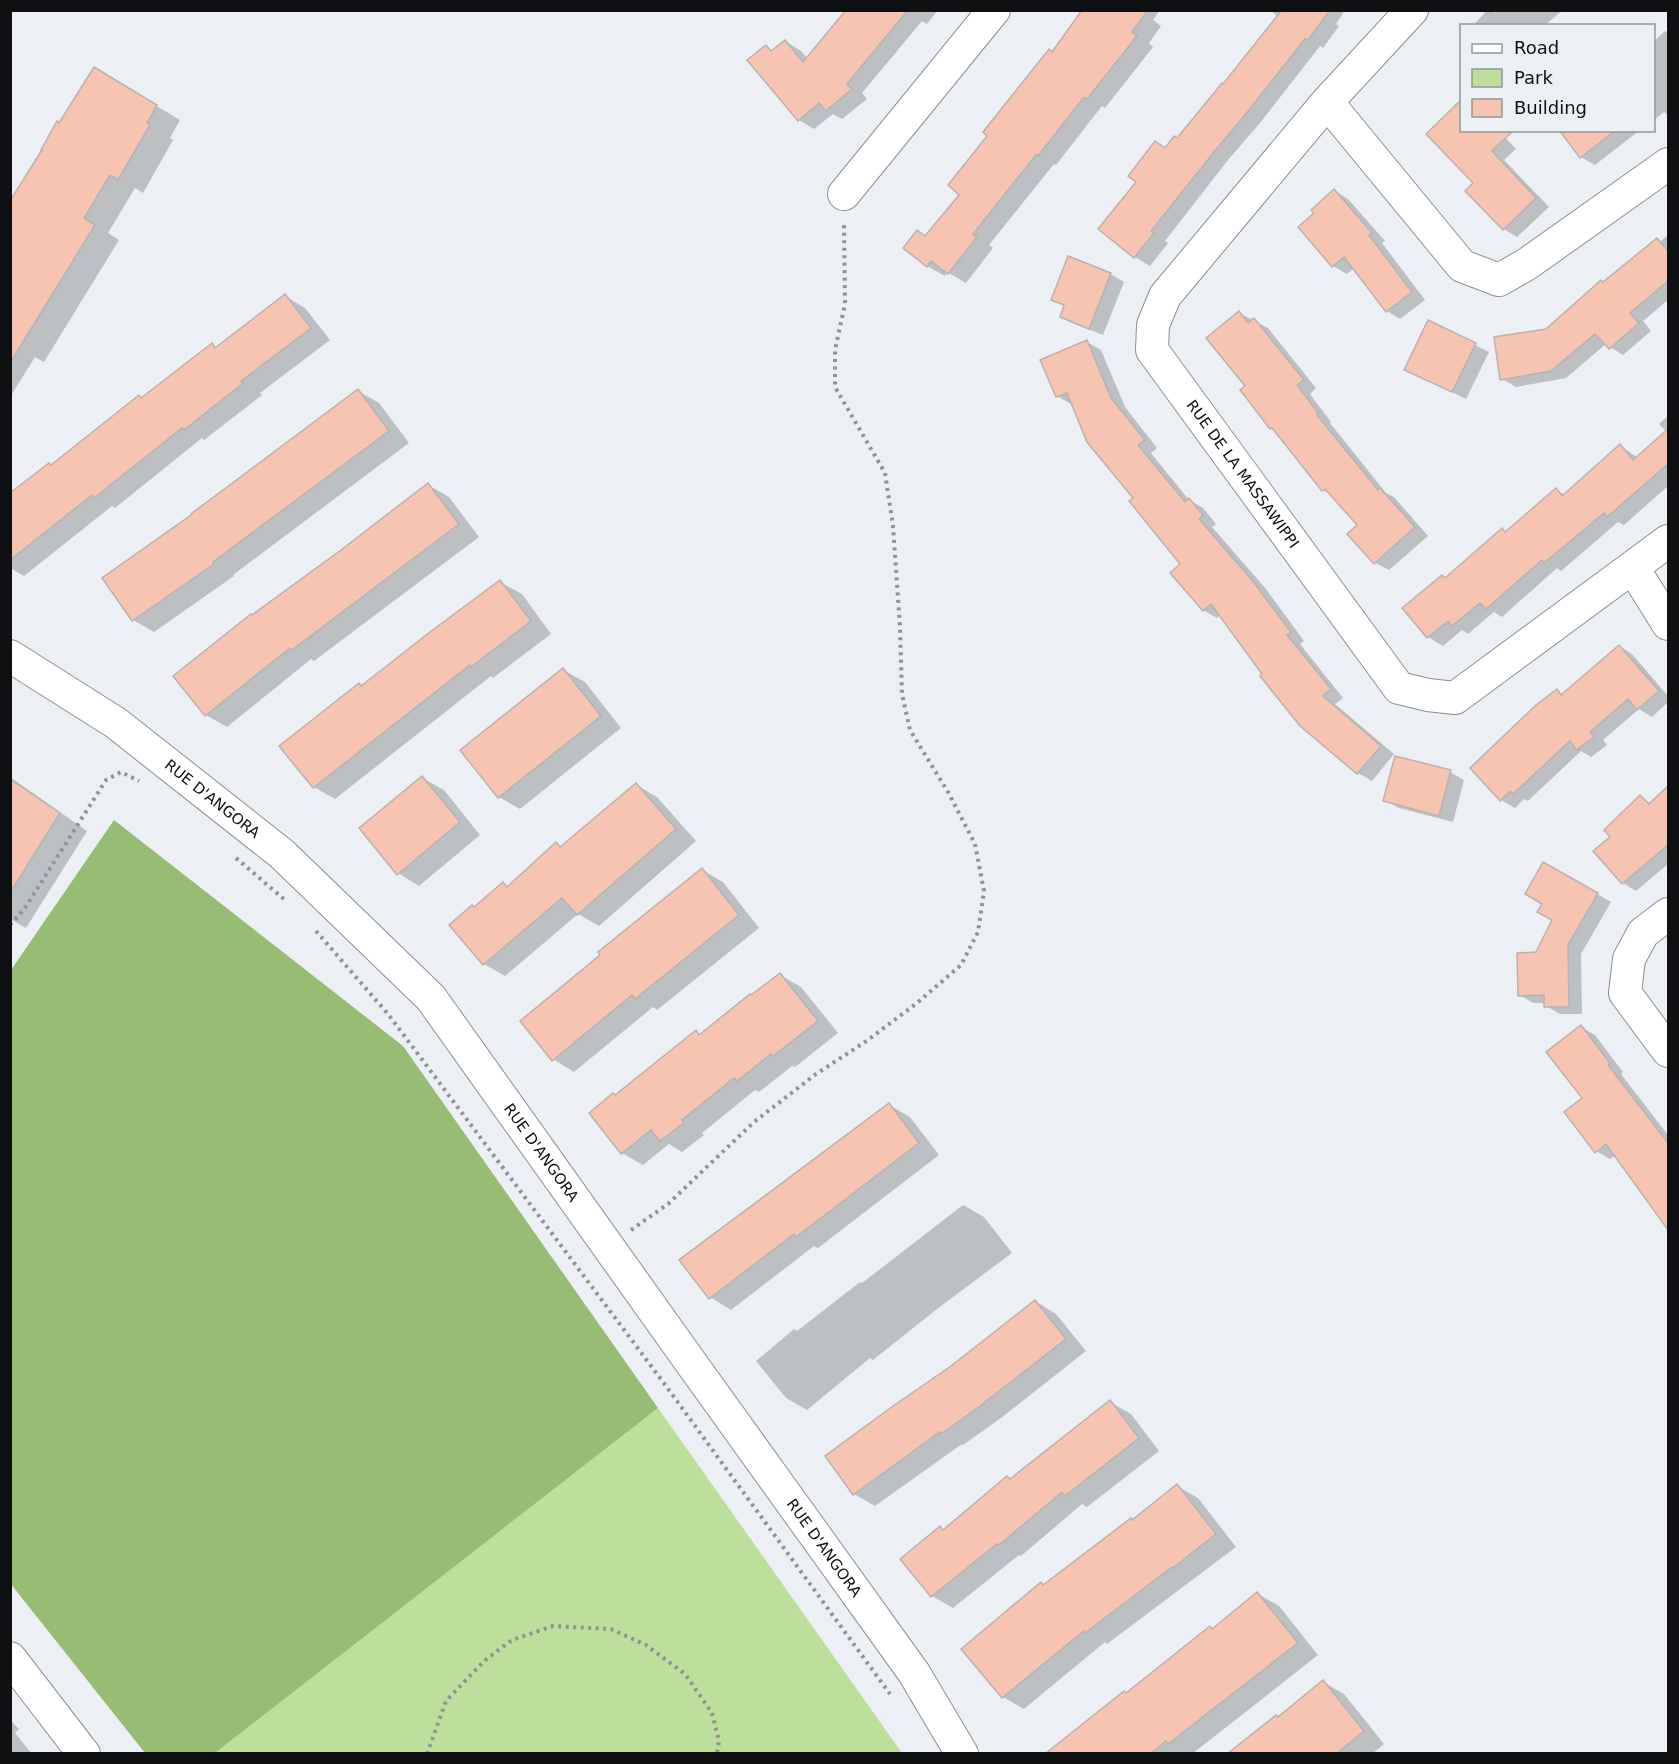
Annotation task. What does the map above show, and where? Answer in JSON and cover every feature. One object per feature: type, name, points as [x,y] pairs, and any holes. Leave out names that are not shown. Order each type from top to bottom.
[{"type":"street","points":[[844,194],[994,10]]},
{"type":"street","name":"RUE DE LA MASSAWIPPI","points":[[1412,10],[1327,102],[1165,296],[1153,325],[1152,350],[1399,688],[1455,698],[1668,542]]},
{"type":"street","points":[[1327,102],[1462,266],[1499,280],[1527,264],[1668,164]]},
{"type":"street","points":[[1633,568],[1668,624]]},
{"type":"street","name":"RUE D'ANGORA","points":[[10,656],[116,723],[282,854],[431,998],[908,1663],[962,1754]]},
{"type":"street","points":[[1668,914],[1643,933],[1629,959],[1625,993],[1668,1051]]},
{"type":"street","points":[[10,1658],[84,1754]]},
{"type":"path","points":[[625,1234],[668,1204],[754,1122],[926,995],[961,965],[978,932],[984,891],[975,844],[948,792],[910,730],[902,694],[899,604],[893,526],[885,473],[835,387],[835,350],[845,304],[844,194]]},
{"type":"path","points":[[10,925],[26,908],[106,780],[121,772],[140,781]]},
{"type":"path","points":[[228,851],[289,904]]},
{"type":"path","points":[[314,928],[388,1014],[666,1386],[895,1701]]},
{"type":"path","points":[[427,1754],[446,1701],[484,1661],[512,1640],[553,1626],[611,1629],[646,1645],[684,1674],[712,1713],[719,1741],[717,1754]]},
{"type":"green space","points":[[114,820],[403,1046],[658,1408],[215,1753],[145,1753],[10,1583],[11,970]]},
{"type":"green space","points":[[658,1408],[902,1753],[215,1753]]},
{"type":"building","points":[[846,10],[908,10],[847,84],[852,89],[826,111],[819,103],[798,121],[747,60],[766,45],[771,51],[785,40],[803,62]]},
{"type":"building","points":[[1082,10],[1148,10],[1132,32],[1137,36],[1087,99],[1084,97],[973,234],[977,237],[948,274],[931,261],[927,267],[903,248],[917,230],[925,236],[959,195],[948,185],[987,136],[983,132],[1049,49],[1052,52]]},
{"type":"building","points":[[1282,10],[1330,10],[1151,231],[1154,233],[1134,258],[1098,229],[1136,182],[1128,176],[1155,141],[1165,148],[1174,136],[1177,138]]},
{"type":"building","points":[[94,67],[157,105],[147,123],[150,125],[118,180],[110,175],[84,218],[95,225],[10,363],[10,201],[57,121],[59,123]]},
{"type":"building","points":[[1460,101],[1460,132],[1512,132],[1492,151],[1536,198],[1503,230],[1465,191],[1473,183],[1426,134]]},
{"type":"building","points":[[1560,132],[1613,132],[1580,158]]},
{"type":"building","points":[[1334,189],[1372,233],[1369,235],[1412,292],[1386,312],[1344,257],[1332,267],[1298,227],[1314,213],[1311,210]]},
{"type":"building","points":[[1657,238],[1668,251],[1668,281],[1630,313],[1639,323],[1609,349],[1595,334],[1551,371],[1500,380],[1494,337],[1546,329],[1601,280],[1603,282]]},
{"type":"building","points":[[1068,256],[1111,273],[1089,329],[1060,317],[1064,305],[1051,300]]},
{"type":"building","points":[[285,294],[311,328],[241,381],[243,383],[184,430],[182,428],[94,498],[92,495],[10,560],[10,493],[49,463],[51,465],[139,395],[141,398],[212,343],[215,348]]},
{"type":"building","points":[[1239,311],[1248,323],[1254,318],[1304,380],[1297,385],[1318,413],[1317,415],[1378,490],[1380,488],[1415,527],[1374,564],[1347,534],[1357,525],[1325,489],[1322,491],[1272,428],[1270,429],[1240,390],[1245,386],[1206,338]]},
{"type":"building","points":[[1428,320],[1476,343],[1452,392],[1404,370]]},
{"type":"building","points":[[1087,340],[1111,398],[1145,440],[1138,445],[1185,502],[1189,498],[1203,515],[1199,519],[1252,580],[1291,632],[1287,635],[1331,689],[1323,696],[1381,746],[1357,774],[1300,726],[1260,676],[1262,674],[1211,604],[1203,611],[1170,573],[1180,564],[1129,501],[1133,498],[1087,442],[1067,393],[1056,397],[1040,360]]},
{"type":"building","points":[[358,389],[389,431],[213,562],[214,564],[132,621],[102,578],[191,515]]},
{"type":"building","points":[[1668,429],[1668,464],[1607,517],[1604,513],[1544,563],[1542,560],[1486,609],[1480,603],[1452,626],[1448,621],[1427,638],[1402,608],[1442,575],[1445,578],[1502,528],[1505,532],[1556,488],[1562,496],[1620,444],[1633,460]]},
{"type":"building","points":[[428,483],[459,524],[292,650],[290,648],[205,716],[173,676],[251,614],[341,550]]},
{"type":"building","points":[[500,580],[531,621],[471,667],[470,665],[313,788],[279,746],[359,683],[361,686]]},
{"type":"building","points":[[1619,645],[1659,691],[1637,710],[1628,699],[1590,732],[1594,737],[1576,750],[1570,741],[1513,794],[1510,791],[1500,801],[1470,768],[1536,705],[1557,689],[1561,695]]},
{"type":"building","points":[[563,668],[601,716],[498,798],[460,750]]},
{"type":"building","points":[[1395,756],[1451,770],[1439,816],[1383,801]]},
{"type":"building","points":[[422,776],[460,822],[397,875],[359,828]]},
{"type":"building","points":[[10,779],[60,813],[10,893]]},
{"type":"building","points":[[636,783],[676,829],[577,915],[562,898],[483,965],[449,925],[503,882],[507,887],[556,842],[560,847]]},
{"type":"building","points":[[1668,786],[1668,845],[1622,884],[1593,851],[1610,837],[1604,830],[1640,795],[1649,804]]},
{"type":"building","points":[[1543,862],[1598,893],[1568,945],[1569,1007],[1544,1007],[1544,995],[1518,996],[1517,953],[1536,952],[1552,920],[1537,912],[1542,904],[1525,894]]},
{"type":"building","points":[[702,868],[739,915],[635,999],[632,995],[552,1061],[520,1021],[600,955],[598,952]]},
{"type":"building","points":[[780,973],[818,1021],[737,1081],[734,1078],[682,1120],[684,1123],[660,1141],[651,1130],[621,1154],[589,1113],[696,1030],[699,1035]]},
{"type":"building","points":[[1581,1025],[1610,1063],[1608,1065],[1668,1143],[1668,1230],[1606,1144],[1595,1153],[1564,1112],[1582,1098],[1546,1052]]},
{"type":"building","points":[[889,1103],[919,1143],[796,1237],[794,1234],[709,1299],[679,1260]]},
{"type":"building","points":[[1035,1300],[1066,1339],[980,1406],[853,1495],[825,1456],[951,1366]]},
{"type":"building","points":[[1110,1400],[1139,1438],[1065,1496],[1062,1492],[999,1545],[997,1544],[931,1597],[900,1559],[940,1526],[943,1530],[1007,1476],[1010,1479]]},
{"type":"building","points":[[1177,1484],[1216,1534],[1085,1633],[1084,1631],[1002,1698],[961,1649],[1041,1582],[1043,1585]]},
{"type":"building","points":[[1257,1592],[1298,1643],[1168,1744],[1166,1741],[1150,1754],[1045,1754],[1124,1691],[1126,1693],[1210,1626],[1212,1629]]},
{"type":"building","points":[[1323,1680],[1364,1731],[1336,1754],[1227,1754],[1276,1715],[1278,1717]]}]
